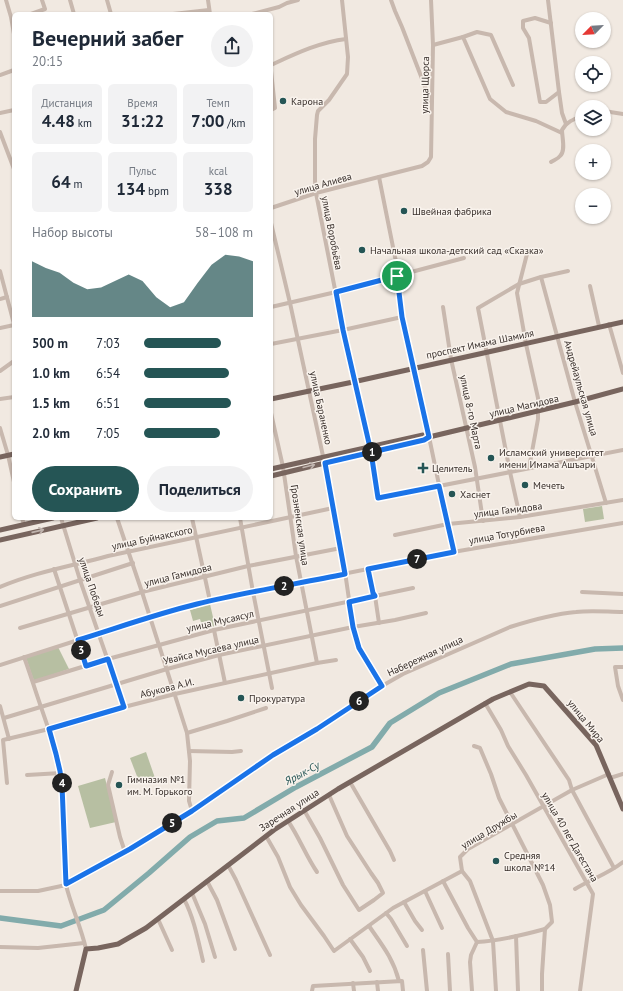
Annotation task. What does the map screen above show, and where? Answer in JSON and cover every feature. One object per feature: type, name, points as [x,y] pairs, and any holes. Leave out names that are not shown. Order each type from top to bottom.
[{"type":"main road","name":"проспект Имама Шамиля","points":[[273,399],[526,344],[599,326],[623,322]]},
{"type":"main road","name":"улица Магидова","points":[[273,469],[371,452],[424,440],[429,437],[538,412],[623,389]]},
{"type":"main road","name":"улица Магидова","points":[[273,476],[370,446],[423,435],[429,437]]},
{"type":"main road","points":[[0,457],[11,455]]},
{"type":"main road","points":[[0,530],[45,520]]},
{"type":"main road","points":[[0,540],[88,520]]},
{"type":"main road","name":"Заречная улица","points":[[86,949],[118,944],[146,928],[288,820],[485,703],[529,684]]},
{"type":"main road","name":"улица Мира","points":[[529,684],[544,686],[596,745],[623,809]]},
{"type":"main road","points":[[76,991],[86,949]]},
{"type":"street","points":[[6,0],[12,23]]},
{"type":"street","points":[[37,12],[45,9],[42,0]]},
{"type":"street","points":[[70,0],[73,12]]},
{"type":"street","points":[[107,0],[110,12]]},
{"type":"street","points":[[208,0],[210,12]]},
{"type":"street","points":[[260,12],[298,0]]},
{"type":"street","name":"улица Воробьёва","points":[[342,0],[348,57],[347,74],[329,100],[316,115],[315,181],[316,193],[343,330],[370,446],[378,498],[439,486]]},
{"type":"street","points":[[391,0],[432,104]]},
{"type":"street","name":"улица Щорса","points":[[422,166],[428,162],[431,156],[433,45],[431,0]]},
{"type":"street","points":[[548,0],[562,113],[566,124]]},
{"type":"street","points":[[551,23],[535,18],[524,20],[523,28],[529,38],[540,102],[546,102],[559,92]]},
{"type":"street","points":[[433,45],[477,32],[491,35],[513,85]]},
{"type":"street","points":[[463,37],[490,99],[506,112],[536,121],[562,133]]},
{"type":"street","points":[[273,64],[289,56],[317,46],[346,39]]},
{"type":"street","points":[[0,75],[12,71]]},
{"type":"street","points":[[273,90],[275,108],[273,109]]},
{"type":"street","points":[[0,113],[12,110]]},
{"type":"street","points":[[611,112],[623,114]]},
{"type":"street","points":[[551,162],[562,154],[562,130],[566,124],[575,118]]},
{"type":"street","points":[[0,132],[12,165]]},
{"type":"street","name":"улица Алиева","points":[[273,207],[316,193],[422,166]]},
{"type":"street","points":[[379,178],[396,262],[402,317],[454,552]]},
{"type":"street","name":"улица Бараненко","points":[[273,231],[324,460],[341,548],[353,627],[359,648],[382,686]]},
{"type":"street","points":[[527,254],[517,293],[538,398],[538,419],[528,468]]},
{"type":"street","points":[[273,307],[336,292],[464,258]]},
{"type":"street","points":[[0,271],[12,316]]},
{"type":"street","points":[[520,517],[478,308],[519,284],[568,271]]},
{"type":"street","name":"Андрейаульская улица","points":[[541,277],[606,503]]},
{"type":"street","points":[[590,286],[599,326]]},
{"type":"street","points":[[0,299],[7,297]]},
{"type":"street","name":"улица 8-го Марта","points":[[443,307],[452,359],[475,467],[483,521]]},
{"type":"street","points":[[273,344],[402,317]]},
{"type":"street","points":[[609,324],[622,362],[623,373]]},
{"type":"street","points":[[0,328],[12,325]]},
{"type":"street","points":[[0,371],[12,362]]},
{"type":"street","points":[[0,399],[12,397]]},
{"type":"street","name":"Грозненская улица","points":[[273,422],[283,467],[300,583],[316,663]]},
{"type":"street","points":[[0,428],[11,455]]},
{"type":"street","points":[[439,486],[623,450]]},
{"type":"street","name":"улица Гамидова","points":[[395,535],[448,524],[520,517],[623,500]]},
{"type":"street","name":"улица Буйнакского","points":[[0,587],[54,569],[129,551],[333,508]]},
{"type":"street","points":[[23,520],[24,525]]},
{"type":"street","name":"улица Победы","points":[[62,520],[89,607],[124,707]]},
{"type":"street","points":[[118,520],[133,563],[187,733],[190,771],[188,794],[192,811]]},
{"type":"street","points":[[192,520],[210,601]]},
{"type":"street","points":[[240,520],[258,620],[272,688]]},
{"type":"street","name":"улица Тотурбиева","points":[[0,664],[196,604],[454,552],[623,522]]},
{"type":"street","name":"улица Гамидова","points":[[20,628],[142,592],[204,576],[341,548]]},
{"type":"street","points":[[0,606],[133,563]]},
{"type":"street","points":[[54,569],[86,666]]},
{"type":"street","points":[[368,569],[375,596],[379,622]]},
{"type":"street","name":"улица Мусаясул","points":[[33,682],[159,644],[214,630],[413,588]]},
{"type":"street","points":[[582,592],[623,594]]},
{"type":"street","name":"Набережная улица","points":[[0,891],[38,891],[66,884],[125,852],[192,811],[273,755],[317,729],[382,686],[403,674],[510,627],[528,621],[577,611],[623,612]]},
{"type":"street","name":"Увайса Мусаева улица","points":[[4,718],[166,669],[219,655],[311,635],[426,613]]},
{"type":"street","points":[[214,630],[225,683]]},
{"type":"street","points":[[24,657],[40,707],[49,729],[61,773],[66,884],[86,949]]},
{"type":"street","name":"Абукова А.И.","points":[[7,783],[3,740],[49,729],[174,694],[336,660]]},
{"type":"street","points":[[623,667],[615,667],[618,686],[623,700]]},
{"type":"street","points":[[510,692],[569,780],[572,790],[614,868]]},
{"type":"street","name":"улица 40 лет Дагестана","points":[[485,703],[593,894],[580,991]]},
{"type":"street","points":[[0,706],[9,739]]},
{"type":"street","points":[[187,733],[266,708]]},
{"type":"street","points":[[474,746],[480,748],[499,798],[543,884],[550,905],[552,922],[545,929],[528,934],[493,941],[477,942]]},
{"type":"street","points":[[189,751],[241,751]]},
{"type":"street","points":[[112,772],[108,785],[125,852]]},
{"type":"street","points":[[27,775],[61,773]]},
{"type":"street","name":"улица Дружбы","points":[[462,871],[460,857],[468,849],[572,790],[609,776],[623,774]]},
{"type":"street","points":[[350,782],[394,860]]},
{"type":"street","points":[[304,810],[320,838],[342,885],[359,910],[383,892],[347,836],[329,795]]},
{"type":"street","points":[[288,820],[317,872]]},
{"type":"street","points":[[266,836],[278,857],[290,887],[301,905],[334,950],[393,908],[462,871],[470,881],[493,941],[496,991]]},
{"type":"street","points":[[575,890],[623,862]]},
{"type":"street","points":[[228,865],[270,955]]},
{"type":"street","points":[[207,881],[217,900],[235,949]]},
{"type":"street","points":[[443,882],[477,942]]},
{"type":"street","points":[[425,891],[442,928]]},
{"type":"street","points":[[192,892],[205,924],[215,957]]},
{"type":"street","points":[[184,899],[197,934],[203,961]]},
{"type":"street","points":[[404,902],[422,930]]},
{"type":"street","points":[[386,913],[407,946]]},
{"type":"street","points":[[158,919],[172,950]]},
{"type":"street","points":[[369,926],[391,957],[403,991]]},
{"type":"street","points":[[542,991],[545,929]]},
{"type":"street","points":[[516,936],[518,991]]},
{"type":"street","points":[[350,939],[363,957],[370,971]]},
{"type":"street","points":[[472,991],[470,962],[471,955],[477,942]]},
{"type":"street","points":[[0,947],[38,948],[84,943]]},
{"type":"street","points":[[423,950],[427,991]]},
{"type":"street","points":[[448,954],[450,991]]},
{"type":"street","points":[[312,991],[312,986],[400,981]]},
{"type":"street","points":[[377,982],[378,991]]},
{"type":"street","points":[[353,983],[354,991]]},
{"type":"street","points":[[331,985],[332,991]]},
{"type":"green space","points":[[602,506],[604,519],[585,522],[583,509]]},
{"type":"green space","points":[[210,604],[215,626],[203,629],[200,619],[193,621],[190,610]]},
{"type":"green space","points":[[58,647],[69,669],[34,681],[26,658]]},
{"type":"green space","points":[[146,752],[155,778],[140,784],[130,758]]},
{"type":"green space","points":[[105,778],[116,822],[90,828],[78,786]]},
{"type":"waterway","name":"Ярык-Су","points":[[0,918],[61,926],[104,910],[190,837],[217,821],[244,818],[296,787],[372,747],[390,723],[439,693],[511,664],[595,649],[623,648]]},
{"type":"place","name":"Карона","points":[[283,101]]},
{"type":"place","name":"Швейная фабрика","points":[[404,211]]},
{"type":"place","name":"Начальная школа-детский сад «Сказка»","points":[[362,250]]},
{"type":"place","name":"Исламский университет имени Имама Ашъари","points":[[491,458]]},
{"type":"place","name":"Целитель","points":[[423,468]]},
{"type":"place","name":"Мечеть","points":[[525,485]]},
{"type":"place","name":"Хаснет","points":[[452,494]]},
{"type":"place","name":"Прокуратура","points":[[241,698]]},
{"type":"place","name":"Гимназия №1 им. М. Горького","points":[[119,785]]},
{"type":"place","name":"Средняя школа №14","points":[[496,861]]},
{"type":"route","points":[[397,276],[336,292],[343,330],[371,452],[378,498],[439,486],[454,552],[368,569],[375,596],[349,602],[353,627],[359,648],[382,686],[317,729],[273,755],[192,811],[130,849],[66,884],[62,785],[60,771],[49,729],[124,707],[108,659],[86,666],[78,640],[196,604],[345,574],[325,463],[371,452],[424,440],[429,437],[402,317],[397,276]]}]
